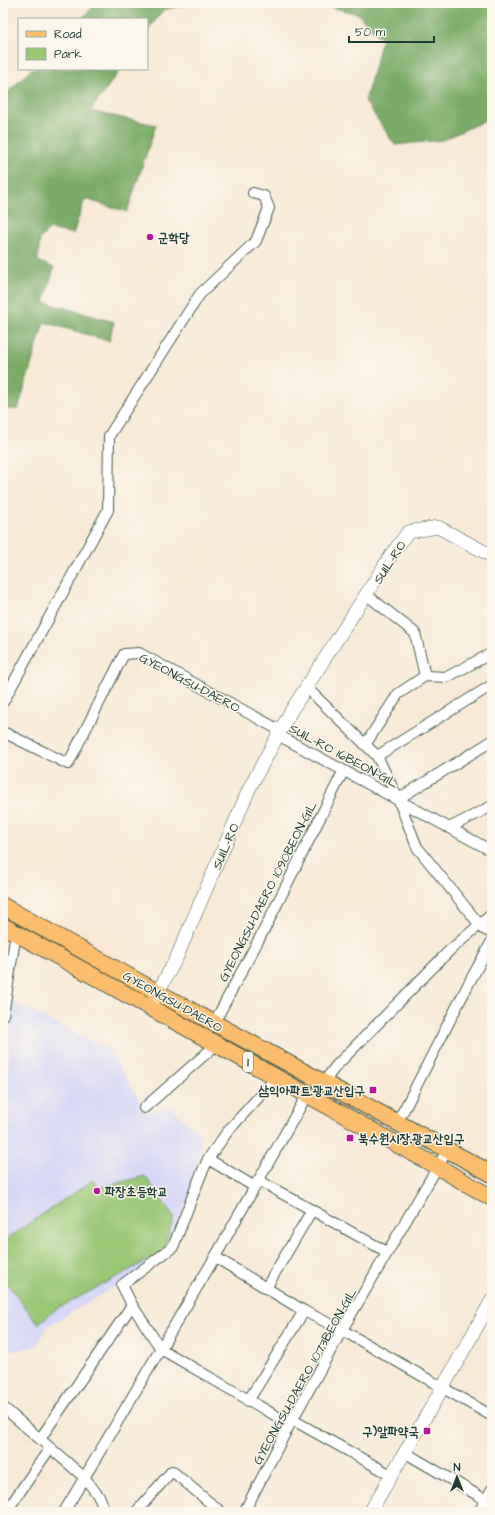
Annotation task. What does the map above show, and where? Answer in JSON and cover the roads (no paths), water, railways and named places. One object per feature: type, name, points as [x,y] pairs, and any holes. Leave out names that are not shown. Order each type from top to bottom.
[{"type":"main road","name":"GYEONGSU-DAERO","points":[[3,906],[157,992],[492,1174]]},
{"type":"main road","name":"GYEONGSU-DAERO","points":[[9,930],[217,1044],[492,1198]]},
{"type":"street","points":[[3,702],[108,510],[110,436],[200,294],[256,241],[269,208],[264,196],[253,193]]},
{"type":"street","name":"SUIL-RO","points":[[149,1008],[176,960],[250,787],[279,733],[291,711],[392,554],[408,532],[438,528],[492,556]]},
{"type":"street","points":[[367,595],[415,633],[425,676]]},
{"type":"street","name":"GYEONGSU-DAERO","points":[[3,732],[68,764],[124,654],[139,653],[279,733]]},
{"type":"street","points":[[307,688],[365,745],[398,694],[425,676],[447,677],[492,653]]},
{"type":"street","points":[[377,756],[492,685]]},
{"type":"street","name":"SUIL-RO 16BEON-GIL","points":[[279,733],[343,772],[398,799],[492,851]]},
{"type":"street","name":"SUIL-RO 16BEON-GIL","points":[[398,799],[492,741]]},
{"type":"street","name":"SUIL-RO 16BEON-GIL","points":[[365,745],[377,756],[398,799],[417,848],[483,930],[492,933]]},
{"type":"street","name":"GYEONGSU-DAERO 1090BEON-GIL","points":[[214,1023],[265,928],[343,772]]},
{"type":"street","points":[[449,828],[492,806]]},
{"type":"street","points":[[323,1082],[336,1066],[449,951],[492,914]]},
{"type":"street","points":[[3,1015],[9,930]]},
{"type":"street","points":[[397,1122],[492,941]]},
{"type":"street","points":[[144,1108],[217,1044]]},
{"type":"street","points":[[276,1078],[228,1131],[208,1159],[173,1247],[122,1285],[132,1304],[161,1349],[248,1401],[391,1475]]},
{"type":"street","points":[[64,1512],[215,1257],[306,1095]]},
{"type":"street","name":"GYEONGSU-DAERO 1073BEON-GIL","points":[[244,1512],[291,1422],[342,1330],[448,1149]]},
{"type":"street","points":[[208,1159],[312,1210],[387,1252]]},
{"type":"street","points":[[266,1288],[312,1210]]},
{"type":"street","points":[[215,1257],[304,1311],[342,1330],[492,1416]]},
{"type":"street","points":[[370,1512],[404,1452],[488,1315],[492,1300]]},
{"type":"street","points":[[40,1439],[132,1304]]},
{"type":"street","points":[[248,1401],[304,1311]]},
{"type":"street","points":[[3,1407],[85,1478],[100,1498],[105,1512]]},
{"type":"street","points":[[6,1512],[50,1448]]},
{"type":"street","points":[[404,1452],[486,1500]]},
{"type":"street","points":[[136,1512],[172,1471],[221,1512]]},
{"type":"street","points":[[479,1512],[492,1489]]},
{"type":"place","name":"군학당","points":[[150,237]]},
{"type":"place","name":"삼익아파트.광교산입구","points":[[373,1090]]},
{"type":"place","name":"북수원시장.광교산입구","points":[[350,1138]]},
{"type":"place","name":"파장초등학교","points":[[97,1191]]},
{"type":"place","name":"구)알파약국","points":[[427,1431]]}]
